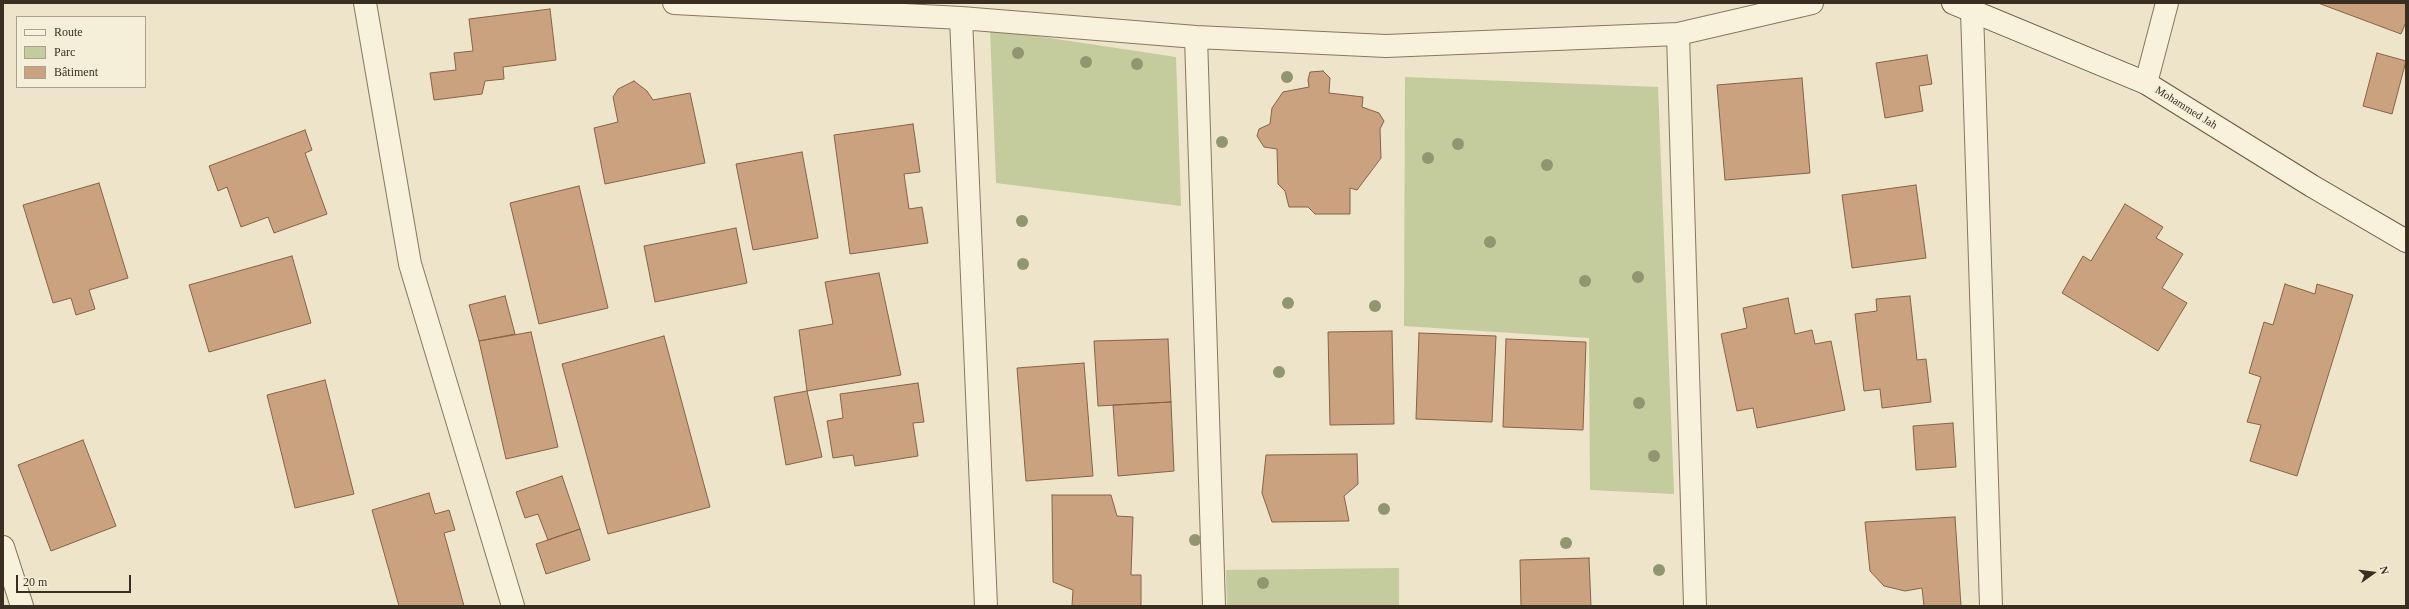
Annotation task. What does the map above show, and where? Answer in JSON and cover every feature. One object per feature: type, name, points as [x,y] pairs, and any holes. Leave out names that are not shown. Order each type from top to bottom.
[{"type":"street","points":[[365,3],[410,264],[513,606]]},
{"type":"street","points":[[674,3],[960,18],[1196,37],[1386,46],[1678,34],[1812,3]]},
{"type":"street","points":[[2146,83],[2167,3]]},
{"type":"street","points":[[1962,7],[1991,606]]},
{"type":"street","name":"Mohammed Jah","points":[[1962,7],[2146,83],[2312,186],[2406,240]]},
{"type":"street","points":[[960,18],[986,606]]},
{"type":"street","points":[[1678,34],[1695,606]]},
{"type":"street","points":[[1196,37],[1214,606]]},
{"type":"street","points":[[3,547],[22,606]]},
{"type":"green space","points":[[990,29],[1176,57],[1181,206],[996,183]]},
{"type":"green space","points":[[1405,77],[1658,87],[1674,494],[1590,490],[1589,338],[1404,326]]},
{"type":"green space","points":[[1399,568],[1399,606],[1227,606],[1226,570]]},
{"type":"building","points":[[2318,3],[2406,3],[2406,22],[2401,34]]},
{"type":"building","points":[[550,9],[556,60],[503,67],[504,79],[485,81],[482,94],[434,100],[430,73],[456,70],[454,53],[473,51],[469,19]]},
{"type":"building","points":[[2377,53],[2406,61],[2392,114],[2363,106]]},
{"type":"building","points":[[1927,55],[1932,84],[1919,86],[1923,111],[1885,118],[1876,63]]},
{"type":"building","points":[[1323,71],[1330,78],[1329,93],[1363,97],[1362,107],[1379,113],[1384,121],[1380,129],[1381,158],[1357,190],[1350,188],[1350,214],[1315,214],[1308,207],[1289,207],[1285,191],[1278,184],[1277,149],[1264,147],[1257,136],[1259,129],[1270,124],[1272,108],[1283,92],[1309,87],[1308,80],[1310,72]]},
{"type":"building","points":[[1802,78],[1810,173],[1725,180],[1717,85]]},
{"type":"building","points":[[634,81],[647,91],[653,100],[690,93],[705,163],[605,184],[594,128],[618,122],[613,97],[618,89]]},
{"type":"building","points":[[913,124],[920,172],[904,174],[909,209],[922,207],[928,243],[850,254],[834,135]]},
{"type":"building","points":[[305,130],[312,150],[305,153],[327,214],[274,233],[268,217],[241,227],[227,187],[218,191],[209,166]]},
{"type":"building","points":[[802,152],[818,238],[753,250],[736,164]]},
{"type":"building","points":[[99,183],[128,278],[89,290],[95,309],[76,315],[71,298],[53,303],[23,205]]},
{"type":"building","points":[[1916,185],[1926,258],[1852,268],[1842,195]]},
{"type":"building","points":[[579,186],[608,308],[539,324],[510,203]]},
{"type":"building","points":[[2125,204],[2163,227],[2156,238],[2183,254],[2162,288],[2187,303],[2158,351],[2062,293],[2083,256],[2091,261]]},
{"type":"building","points":[[736,228],[747,283],[655,302],[644,246]]},
{"type":"building","points":[[292,256],[311,323],[209,352],[189,285]]},
{"type":"building","points":[[879,273],[901,375],[807,391],[799,330],[833,324],[825,282]]},
{"type":"building","points":[[2285,284],[2315,294],[2317,284],[2353,295],[2297,476],[2250,461],[2261,425],[2247,422],[2261,377],[2249,373],[2264,322],[2273,325]]},
{"type":"building","points":[[505,296],[515,334],[479,341],[469,305]]},
{"type":"building","points":[[1910,296],[1917,360],[1926,359],[1931,402],[1882,408],[1880,389],[1864,391],[1855,314],[1877,311],[1876,299]]},
{"type":"building","points":[[1788,298],[1795,334],[1812,330],[1815,344],[1831,341],[1845,410],[1757,428],[1753,408],[1737,411],[1721,334],[1747,328],[1743,308]]},
{"type":"building","points":[[1392,331],[1394,424],[1330,425],[1328,332]]},
{"type":"building","points":[[531,332],[558,447],[506,459],[479,341]]},
{"type":"building","points":[[1419,333],[1496,336],[1492,422],[1416,419]]},
{"type":"building","points":[[664,336],[710,507],[608,534],[562,364]]},
{"type":"building","points":[[1168,339],[1171,402],[1098,406],[1094,341]]},
{"type":"building","points":[[1506,339],[1586,342],[1583,430],[1503,427]]},
{"type":"building","points":[[1084,363],[1093,476],[1026,481],[1017,368]]},
{"type":"building","points":[[325,380],[354,494],[295,508],[267,395]]},
{"type":"building","points":[[918,383],[924,422],[913,423],[918,456],[855,466],[853,455],[833,458],[827,421],[843,418],[840,394]]},
{"type":"building","points":[[807,391],[822,457],[786,465],[774,397]]},
{"type":"building","points":[[1171,402],[1174,471],[1118,476],[1113,405]]},
{"type":"building","points":[[1953,423],[1956,467],[1916,470],[1913,426]]},
{"type":"building","points":[[83,440],[116,526],[51,551],[18,465]]},
{"type":"building","points":[[1357,454],[1358,484],[1344,496],[1349,521],[1272,522],[1262,493],[1266,455]]},
{"type":"building","points":[[562,476],[580,529],[548,540],[538,514],[525,518],[516,492]]},
{"type":"building","points":[[429,493],[435,514],[449,510],[455,530],[444,533],[464,606],[399,606],[372,510]]},
{"type":"building","points":[[1052,495],[1111,495],[1117,516],[1133,517],[1131,575],[1141,575],[1141,606],[1072,606],[1073,590],[1053,582]]},
{"type":"building","points":[[1955,517],[1961,606],[1924,606],[1922,588],[1905,591],[1884,586],[1870,571],[1865,522]]},
{"type":"building","points":[[580,529],[590,560],[546,574],[536,544]]},
{"type":"building","points":[[1589,558],[1591,606],[1521,606],[1520,560]]}]
